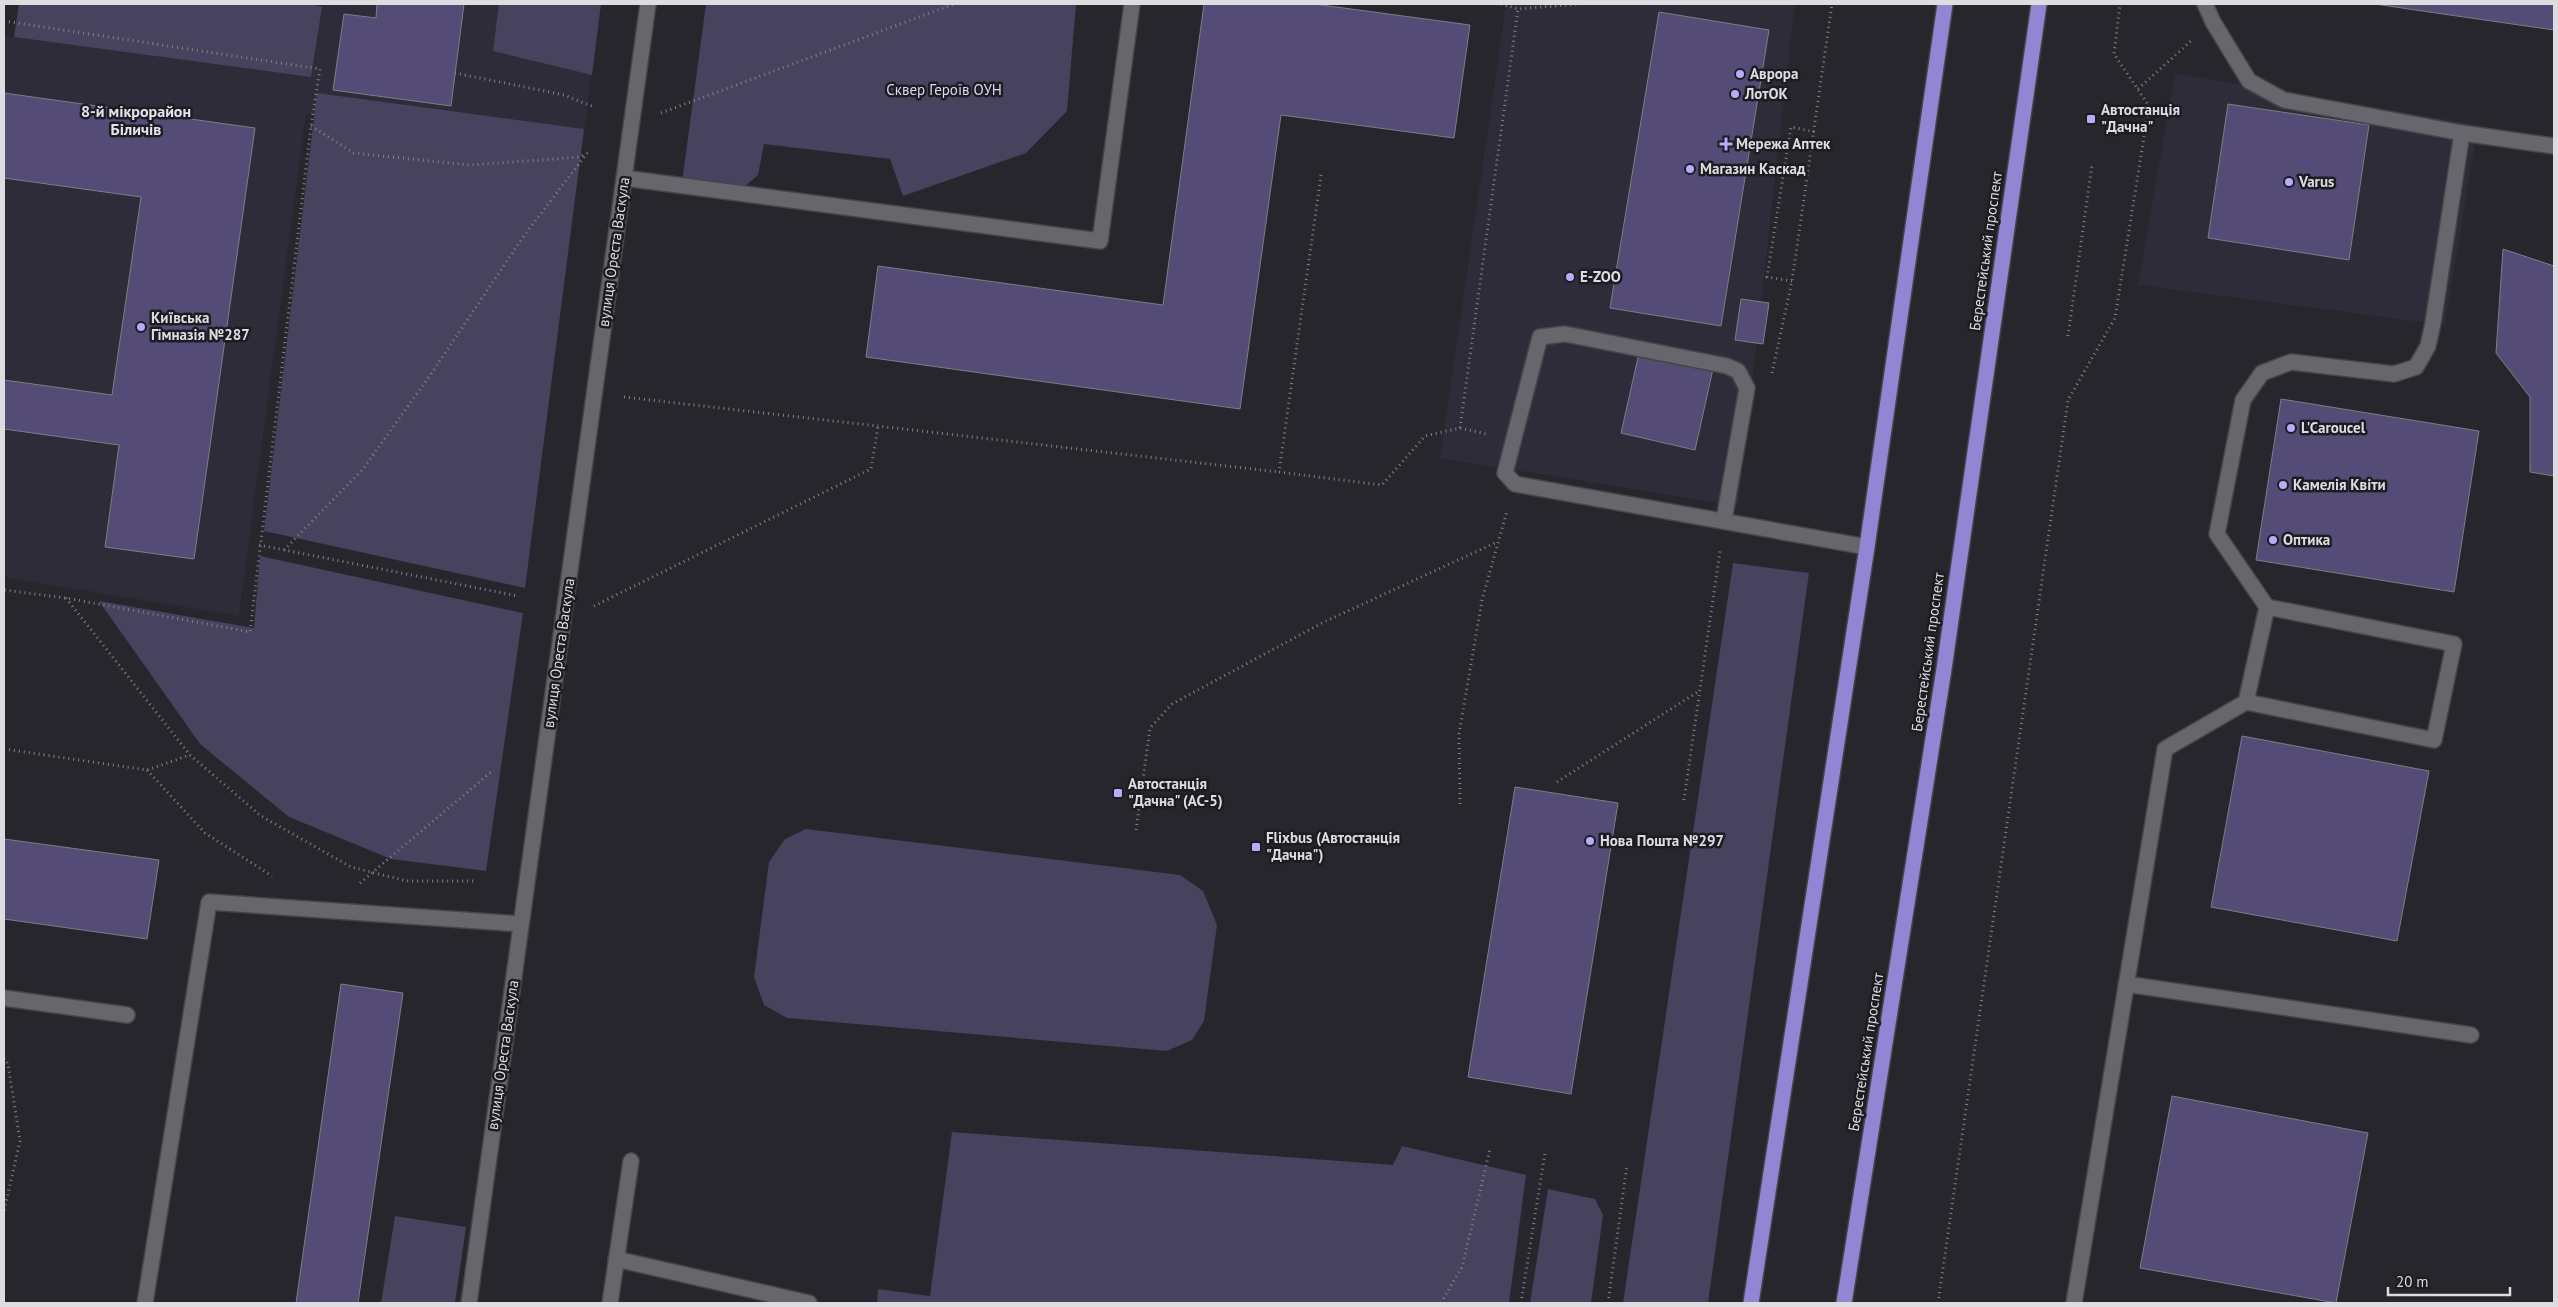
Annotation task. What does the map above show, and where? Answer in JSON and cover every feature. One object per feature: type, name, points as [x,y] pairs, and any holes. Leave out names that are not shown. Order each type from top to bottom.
[{"type":"highway","points":[[1751,1303],[1867,547],[1945,4]]},
{"type":"highway","name":"Берестейський проспект","points":[[1844,1303],[1944,669],[2039,4]]},
{"type":"street","name":"вулиця Ореста Васкула","points":[[469,1303],[648,4]]},
{"type":"street","points":[[624,178],[1100,241],[1132,4]]},
{"type":"street","points":[[2205,4],[2213,22],[2249,81],[2284,100],[2462,133],[2554,146]]},
{"type":"street","points":[[2074,1303],[2165,749],[2246,702],[2434,740],[2454,644],[2267,607],[2217,534],[2243,400],[2262,373],[2291,362],[2394,374],[2416,367],[2428,346],[2433,323],[2462,133]]},
{"type":"street","points":[[1724,520],[1747,388],[1738,371],[1727,366],[1565,334],[1540,337],[1505,473],[1515,484],[1867,547]]},
{"type":"street","points":[[2246,702],[2267,607]]},
{"type":"street","points":[[146,1303],[209,902],[522,924]]},
{"type":"street","points":[[2126,984],[2471,1035]]},
{"type":"street","points":[[4,998],[127,1015]]},
{"type":"street","points":[[610,1303],[631,1161]]},
{"type":"street","points":[[616,1260],[808,1303]]},
{"type":"path","points":[[657,114],[954,4]]},
{"type":"path","points":[[1501,4],[1518,9],[1548,5],[1580,4]]},
{"type":"path","points":[[1747,388],[1768,393],[1792,281],[1816,132],[1832,4]]},
{"type":"path","points":[[1938,1303],[2068,400],[2115,318],[2149,106],[2114,54],[2120,4]]},
{"type":"path","points":[[1460,428],[1518,9]]},
{"type":"path","points":[[4,22],[320,69],[311,126],[250,632],[66,598],[4,590]]},
{"type":"path","points":[[2138,89],[2213,22]]},
{"type":"path","points":[[455,73],[564,95],[594,107]]},
{"type":"path","points":[[284,550],[363,469],[431,374],[523,237],[588,152],[580,157],[469,165],[354,153],[311,126]]},
{"type":"path","points":[[1792,281],[1767,277],[1791,127],[1816,132]]},
{"type":"path","points":[[2068,336],[2092,165]]},
{"type":"path","points":[[1279,472],[1321,175]]},
{"type":"path","points":[[619,397],[1382,485],[1425,436],[1460,428],[1514,441]]},
{"type":"path","points":[[591,608],[871,469],[878,426]]},
{"type":"path","points":[[1460,804],[1459,734],[1482,600],[1515,484]]},
{"type":"path","points":[[1684,800],[1724,520]]},
{"type":"path","points":[[1136,830],[1150,728],[1172,704],[1324,622],[1497,542]]},
{"type":"path","points":[[259,545],[518,596]]},
{"type":"path","points":[[66,598],[190,755],[261,816],[351,867],[407,881],[477,881]]},
{"type":"path","points":[[1557,782],[1700,691]]},
{"type":"path","points":[[4,749],[148,770],[190,755]]},
{"type":"path","points":[[148,770],[205,832],[277,879]]},
{"type":"path","points":[[325,909],[374,872],[491,772]]},
{"type":"path","points":[[4,1058],[8,1064],[20,1141],[4,1211]]},
{"type":"path","points":[[1441,1303],[1462,1268],[1490,1149]]},
{"type":"path","points":[[1521,1303],[1545,1153]]},
{"type":"path","points":[[1608,1303],[1627,1165]]},
{"type":"shaded area","name":"Київська Гімназія №287","points":[[19,4],[601,4],[582,148],[306,114],[239,616],[4,577],[4,36],[14,37]]},
{"type":"shaded area","points":[[1506,4],[1795,4],[1738,506],[1440,458]]},
{"type":"shaded area","points":[[2175,73],[2478,125],[2445,325],[2138,285]]},
{"type":"green space","points":[[19,4],[311,4],[322,7],[311,77],[14,37]]},
{"type":"green space","points":[[499,4],[601,4],[592,75],[493,51]]},
{"type":"green space","name":"Сквер Героїв ОУН","points":[[706,4],[1076,4],[1067,111],[1026,153],[903,196],[890,159],[764,144],[758,175],[743,188],[682,182]]},
{"type":"green space","points":[[317,93],[584,129],[525,588],[264,531]]},
{"type":"green space","points":[[260,556],[523,613],[486,871],[391,859],[289,817],[200,744],[99,601],[254,628]]},
{"type":"green space","points":[[1733,563],[1809,573],[1708,1303],[1623,1303]]},
{"type":"green space","points":[[806,829],[1180,875],[1203,891],[1217,925],[1204,1021],[1192,1040],[1167,1051],[787,1018],[764,1005],[754,977],[769,862],[785,839]]},
{"type":"green space","points":[[952,1132],[1393,1165],[1402,1146],[1526,1175],[1509,1303],[877,1303],[878,1289],[930,1296]]},
{"type":"green space","points":[[1548,1189],[1595,1199],[1603,1215],[1591,1303],[1530,1303]]},
{"type":"green space","points":[[395,1216],[466,1227],[455,1303],[381,1303]]},
{"type":"building","points":[[377,4],[464,4],[451,106],[333,90],[344,14],[376,18]]},
{"type":"building","points":[[1204,4],[1314,4],[1470,25],[1454,138],[1281,115],[1240,409],[866,357],[878,266],[1163,305]]},
{"type":"building","points":[[2375,4],[2554,4],[2554,30],[2436,13]]},
{"type":"building","name":"Магазин Каскад","points":[[1659,12],[1769,30],[1721,326],[1610,308]]},
{"type":"building","points":[[4,93],[255,128],[194,559],[105,547],[119,445],[4,429],[4,380],[112,395],[141,197],[4,178]]},
{"type":"building","name":"Varus","points":[[2228,104],[2369,125],[2349,260],[2208,238]]},
{"type":"building","points":[[2503,249],[2554,266],[2554,476],[2530,472],[2530,397],[2496,353]]},
{"type":"building","points":[[1741,299],[1769,303],[1763,344],[1735,340]]},
{"type":"building","points":[[1639,353],[1713,369],[1695,450],[1621,433]]},
{"type":"building","points":[[2281,399],[2479,431],[2454,592],[2256,560]]},
{"type":"building","points":[[2242,736],[2429,771],[2397,941],[2211,907]]},
{"type":"building","points":[[1515,787],[1618,803],[1571,1094],[1468,1077]]},
{"type":"building","points":[[4,839],[159,860],[147,939],[4,919]]},
{"type":"building","points":[[341,984],[403,993],[358,1303],[296,1303]]},
{"type":"building","points":[[2172,1096],[2368,1133],[2336,1303],[2140,1268]]},
{"type":"place","name":"Аврора","points":[[1740,74]]},
{"type":"place","name":"ЛотОК","points":[[1735,94]]},
{"type":"place","name":"Автостанція \"Дачна\"","points":[[2091,119]]},
{"type":"place","name":"Мережа Аптек","points":[[1726,144]]},
{"type":"place","name":"Магазин Каскад","points":[[1690,169]]},
{"type":"place","name":"Varus","points":[[2289,182]]},
{"type":"place","name":"E-ZOO","points":[[1570,277]]},
{"type":"place","name":"Київська Гімназія №287","points":[[141,327]]},
{"type":"place","name":"L'Caroucel","points":[[2291,428]]},
{"type":"place","name":"Камелія Квіти","points":[[2283,485]]},
{"type":"place","name":"Оптика","points":[[2273,540]]},
{"type":"place","name":"Автостанція \"Дачна\" (АС-5)","points":[[1118,793]]},
{"type":"place","name":"Нова Пошта №297","points":[[1590,841]]},
{"type":"place","name":"Flixbus (Автостанція \"Дачна\")","points":[[1256,847]]},
{"type":"district","name":"8-й мікрорайон Біличів","points":[[136,120]]}]
